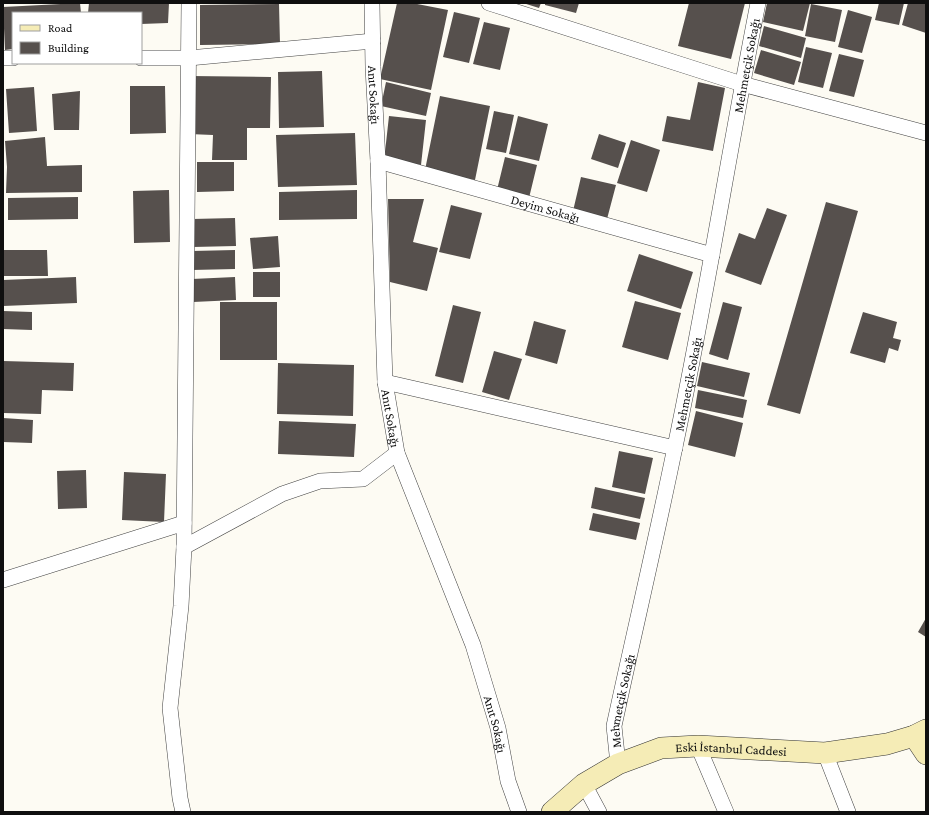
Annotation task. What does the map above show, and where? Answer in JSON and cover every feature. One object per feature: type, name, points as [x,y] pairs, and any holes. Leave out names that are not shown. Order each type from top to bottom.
[{"type":"main road","name":"Eski İstanbul Caddesi","points":[[552,812],[584,784],[618,764],[661,748],[698,746],[825,753],[887,744],[920,733]]},
{"type":"main road","points":[[920,733],[926,754]]},
{"type":"street","points":[[183,812],[180,798],[170,708],[181,606],[184,547],[190,3]]},
{"type":"street","name":"Anıt Sokağı","points":[[372,3],[372,41],[386,382],[397,453],[473,645],[498,728],[508,782],[519,812]]},
{"type":"street","points":[[489,3],[742,84],[926,133]]},
{"type":"street","name":"Mehmetçik Sokağı","points":[[618,764],[614,726],[675,448],[758,3]]},
{"type":"street","points":[[142,58],[189,58],[372,41]]},
{"type":"street","name":"Deyim Sokağı","points":[[378,161],[712,255]]},
{"type":"street","points":[[386,382],[675,448]]},
{"type":"street","points":[[184,547],[282,494],[320,481],[363,479],[397,453]]},
{"type":"street","points":[[3,580],[184,523]]},
{"type":"street","points":[[698,746],[726,812]]},
{"type":"street","points":[[825,753],[848,812]]},
{"type":"street","points":[[584,784],[599,812]]},
{"type":"building","points":[[80,3],[81,12],[12,12],[12,49],[5,50],[3,7]]},
{"type":"building","points":[[89,3],[169,3],[168,23],[142,24],[142,12],[88,12]]},
{"type":"building","points":[[397,3],[412,3],[448,10],[431,90],[380,79]]},
{"type":"building","points":[[523,3],[541,3],[539,8]]},
{"type":"building","points":[[545,3],[579,3],[576,13],[545,5]]},
{"type":"building","points":[[689,3],[745,3],[731,59],[678,46]]},
{"type":"building","points":[[767,3],[810,3],[803,31],[763,22]]},
{"type":"building","points":[[879,3],[904,3],[899,25],[875,20]]},
{"type":"building","points":[[908,3],[926,3],[926,33],[902,25]]},
{"type":"building","points":[[279,4],[280,44],[200,45],[200,5]]},
{"type":"building","points":[[811,4],[842,10],[835,42],[805,36]]},
{"type":"building","points":[[848,10],[872,17],[862,53],[838,47]]},
{"type":"building","points":[[454,12],[480,18],[469,63],[443,57]]},
{"type":"building","points":[[484,22],[510,28],[500,70],[473,64]]},
{"type":"building","points":[[764,26],[806,38],[801,58],[759,46]]},
{"type":"building","points":[[806,47],[832,53],[823,88],[798,82]]},
{"type":"building","points":[[761,50],[801,62],[794,85],[754,73]]},
{"type":"building","points":[[839,54],[864,60],[854,97],[829,91]]},
{"type":"building","points":[[322,71],[324,127],[279,128],[278,72]]},
{"type":"building","points":[[190,76],[271,77],[270,128],[247,128],[247,160],[212,160],[213,135],[189,134]]},
{"type":"building","points":[[386,82],[431,93],[426,116],[381,106]]},
{"type":"building","points":[[698,82],[725,88],[713,151],[662,141],[667,116],[690,120]]},
{"type":"building","points":[[130,86],[165,86],[166,133],[130,134]]},
{"type":"building","points":[[34,87],[37,131],[9,133],[6,89]]},
{"type":"building","points":[[80,91],[79,130],[54,130],[52,94]]},
{"type":"building","points":[[440,96],[490,106],[475,180],[425,170]]},
{"type":"building","points":[[494,111],[514,115],[506,153],[486,149]]},
{"type":"building","points":[[389,116],[426,120],[421,165],[384,161]]},
{"type":"building","points":[[518,116],[548,124],[539,161],[509,154]]},
{"type":"building","points":[[355,133],[357,185],[278,187],[276,135]]},
{"type":"building","points":[[599,134],[626,143],[618,168],[591,159]]},
{"type":"building","points":[[45,137],[47,166],[82,165],[82,192],[6,193],[7,167],[5,141]]},
{"type":"building","points":[[631,140],[660,150],[647,192],[617,183]]},
{"type":"building","points":[[505,157],[537,165],[529,198],[497,190]]},
{"type":"building","points":[[197,162],[234,162],[234,191],[197,192]]},
{"type":"building","points":[[581,177],[616,185],[607,219],[573,211]]},
{"type":"building","points":[[169,190],[170,242],[134,243],[133,191]]},
{"type":"building","points":[[357,190],[357,219],[279,220],[279,192]]},
{"type":"building","points":[[78,197],[78,219],[8,220],[8,198]]},
{"type":"building","points":[[388,199],[424,199],[413,242],[438,248],[427,291],[390,282]]},
{"type":"building","points":[[826,202],[858,211],[800,414],[767,405]]},
{"type":"building","points":[[451,205],[482,213],[470,259],[439,252]]},
{"type":"building","points":[[767,208],[787,215],[761,285],[725,272],[739,233],[755,239]]},
{"type":"building","points":[[235,218],[236,246],[193,247],[192,219]]},
{"type":"building","points":[[278,236],[280,267],[253,269],[250,238]]},
{"type":"building","points":[[3,250],[47,250],[48,276],[3,276]]},
{"type":"building","points":[[235,250],[235,269],[192,270],[192,251]]},
{"type":"building","points":[[639,254],[693,272],[681,309],[627,291]]},
{"type":"building","points":[[253,272],[280,272],[280,297],[253,297]]},
{"type":"building","points":[[76,277],[77,303],[3,306],[3,280]]},
{"type":"building","points":[[235,277],[236,300],[193,302],[192,279]]},
{"type":"building","points":[[635,301],[681,313],[668,360],[622,347]]},
{"type":"building","points":[[220,302],[277,302],[277,360],[220,360]]},
{"type":"building","points":[[723,302],[742,307],[728,360],[709,354]]},
{"type":"building","points":[[453,305],[481,312],[463,383],[435,376]]},
{"type":"building","points":[[3,311],[32,312],[32,330],[3,329]]},
{"type":"building","points":[[863,312],[897,322],[893,338],[901,340],[898,351],[889,348],[885,363],[850,353]]},
{"type":"building","points":[[534,321],[566,330],[557,364],[525,355]]},
{"type":"building","points":[[494,351],[522,359],[509,400],[482,392]]},
{"type":"building","points":[[3,361],[74,363],[73,391],[42,390],[41,414],[3,413]]},
{"type":"building","points":[[702,362],[750,373],[744,397],[697,386]]},
{"type":"building","points":[[278,363],[354,365],[353,416],[277,414]]},
{"type":"building","points":[[698,390],[747,400],[743,418],[695,408]]},
{"type":"building","points":[[696,411],[743,423],[735,457],[688,445]]},
{"type":"building","points":[[3,418],[33,420],[32,443],[3,442]]},
{"type":"building","points":[[279,421],[356,424],[354,457],[278,454]]},
{"type":"building","points":[[619,451],[653,458],[645,494],[612,487]]},
{"type":"building","points":[[86,470],[87,508],[58,509],[57,471]]},
{"type":"building","points":[[124,472],[166,474],[164,522],[122,520]]},
{"type":"building","points":[[595,487],[645,498],[640,519],[591,508]]},
{"type":"building","points":[[593,513],[640,523],[636,540],[589,530]]},
{"type":"building","points":[[926,618],[926,637],[918,632]]}]
